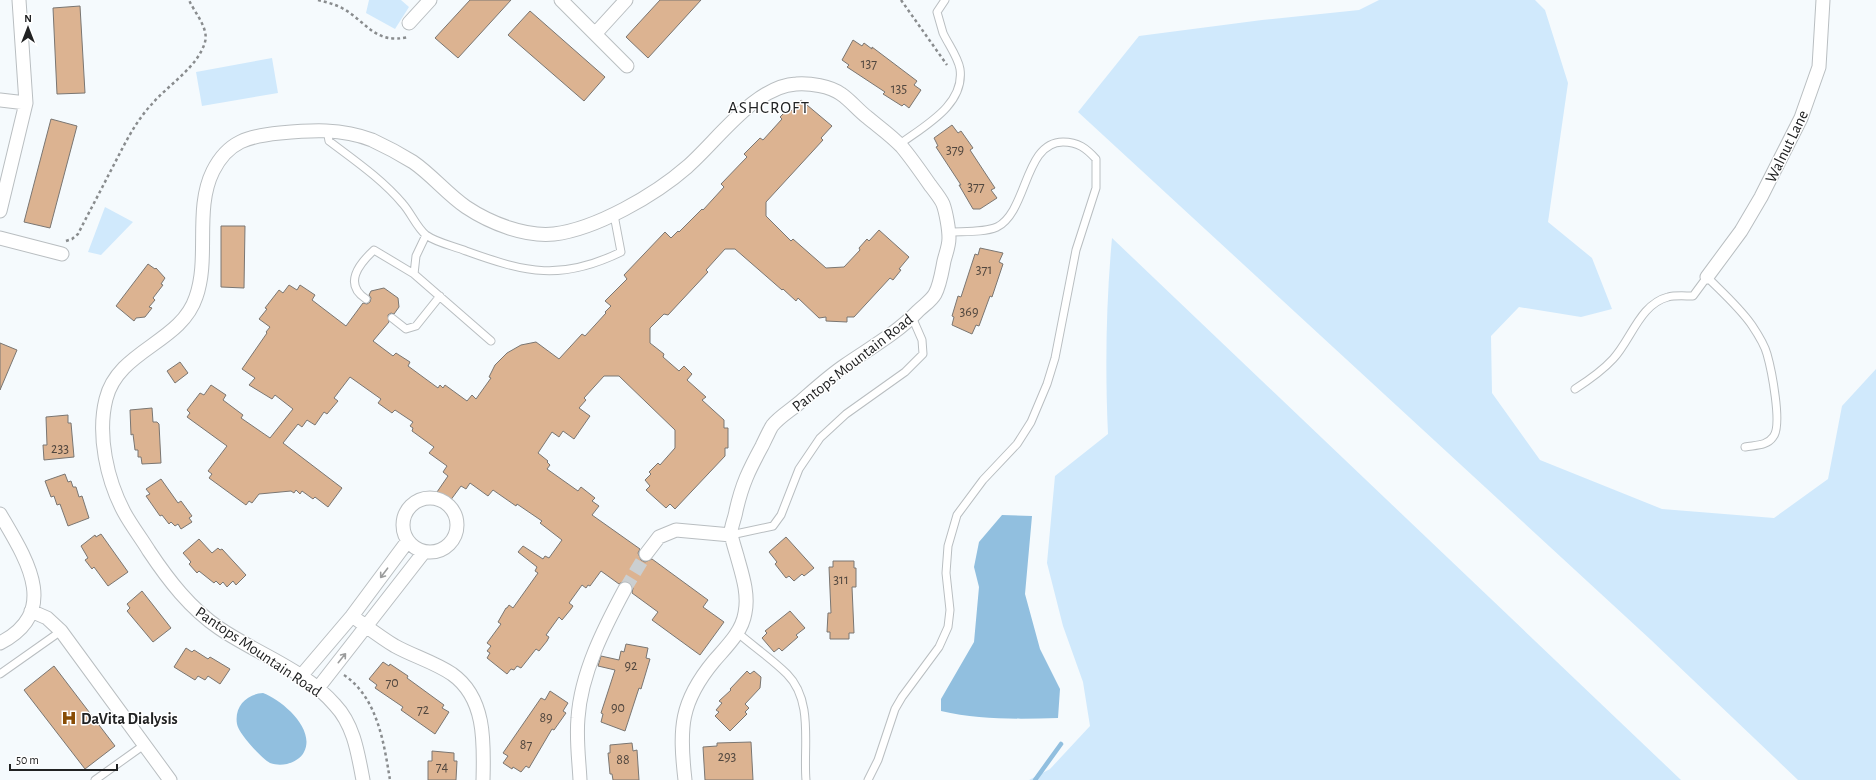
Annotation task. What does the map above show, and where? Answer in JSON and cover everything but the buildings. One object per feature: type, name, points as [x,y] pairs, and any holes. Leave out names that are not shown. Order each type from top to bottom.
[{"type":"street","points":[[0,211],[26,103],[19,0]]},
{"type":"street","points":[[409,23],[430,0]]},
{"type":"street","points":[[561,0],[627,66]]},
{"type":"street","points":[[595,34],[626,0]]},
{"type":"street","name":"Walnut Lane","points":[[1707,277],[1753,210],[1801,118],[1819,67],[1823,0]]},
{"type":"street","name":"Pantops Mountain Road","points":[[363,780],[357,749],[351,730],[337,706],[318,688],[301,676],[223,631],[198,612],[180,594],[160,568],[124,512],[112,484],[105,456],[103,418],[105,400],[111,385],[118,374],[142,352],[171,332],[192,309],[202,274],[202,236],[208,183],[214,168],[223,155],[234,145],[253,137],[327,130],[344,132],[368,139],[409,160],[464,206],[501,225],[526,232],[551,234],[614,215],[664,184],[686,168],[758,99],[781,87],[799,83],[825,87],[839,92],[850,103],[900,144],[942,201],[949,238],[937,292],[902,327],[836,371],[772,426],[742,485],[731,536],[747,598],[744,620],[738,633],[698,681],[689,697],[684,715],[682,743],[685,780]]},
{"type":"street","points":[[0,100],[26,103]]},
{"type":"street","points":[[0,238],[62,248]]},
{"type":"street","points":[[426,498],[436,498],[444,502],[456,517],[457,526],[455,536],[450,544],[442,550],[424,552],[418,550],[408,542],[403,533],[402,524],[404,514],[417,501],[426,498]]},
{"type":"street","points":[[0,514],[32,573],[34,585],[34,596],[28,619],[10,638],[0,643]]},
{"type":"street","points":[[646,554],[659,537],[676,530],[731,536]]},
{"type":"street","points":[[301,676],[352,616],[408,542]]},
{"type":"street","points":[[318,688],[424,552]]},
{"type":"street","points":[[580,780],[578,732],[582,689],[602,630],[625,589]]},
{"type":"street","points":[[31,611],[47,618],[61,631],[170,780]]},
{"type":"street","points":[[352,616],[396,646],[452,674],[463,684],[473,698],[479,713],[484,737],[483,780]]},
{"type":"lane","points":[[900,144],[942,113],[955,97],[959,82],[960,68],[943,32],[937,12],[945,0]]},
{"type":"lane","points":[[327,130],[329,141],[374,176],[402,204],[426,235],[488,259],[537,272],[571,271],[602,262],[621,252],[614,215]]},
{"type":"lane","points":[[868,780],[878,760],[895,709],[939,647],[948,627],[950,610],[946,573],[948,546],[957,515],[982,480],[1017,444],[1032,422],[1047,384],[1055,358],[1076,250],[1096,188],[1096,159],[1085,147],[1072,142],[1054,142],[1042,150],[1029,172],[1016,206],[1005,220],[997,227],[980,230],[948,232]]},
{"type":"lane","points":[[414,274],[416,256],[426,235]]},
{"type":"lane","points":[[366,299],[359,294],[354,287],[355,274],[364,260],[374,250],[414,274],[490,341]]},
{"type":"lane","points":[[1575,389],[1599,373],[1615,358],[1637,323],[1649,308],[1659,300],[1668,297],[1692,296],[1707,277],[1750,323],[1766,352],[1773,378],[1776,408],[1776,430],[1774,437],[1767,443],[1745,447]]},
{"type":"lane","points":[[392,318],[406,329],[416,326],[440,296]]},
{"type":"lane","points":[[731,536],[773,526],[781,515],[799,469],[820,438],[846,414],[905,372],[923,354],[922,340],[912,317]]},
{"type":"lane","points":[[0,674],[61,631]]},
{"type":"lane","points":[[738,633],[788,675],[799,693],[803,710],[806,741],[806,780]]},
{"type":"lane","points":[[95,780],[144,745]]},
{"type":"path","points":[[62,248],[78,234],[132,129],[151,104],[173,82],[188,70],[202,50],[206,40],[204,30],[189,0]]},
{"type":"path","points":[[318,0],[342,8],[370,29],[387,38],[400,39],[415,36]]},
{"type":"path","points":[[901,0],[959,82]]},
{"type":"path","points":[[341,673],[356,686],[376,718],[386,755],[390,780]]},
{"type":"shaded area","points":[[369,0],[401,0],[409,7],[395,29],[366,13]]},
{"type":"shaded area","points":[[1379,0],[1535,0],[1545,10],[1568,83],[1548,222],[1592,258],[1612,309],[1581,317],[1519,307],[1491,336],[1492,393],[1540,460],[1662,509],[1774,518],[1828,479],[1842,406],[1876,369],[1876,780],[1798,780],[1651,640],[1078,112],[1139,36],[1262,20],[1359,10]]},
{"type":"shaded area","points":[[272,58],[278,93],[202,106],[196,72]]},
{"type":"shaded area","points":[[105,207],[133,222],[101,255],[88,252]]},
{"type":"shaded area","points":[[1112,238],[1681,780],[1029,780],[1050,769],[1090,726],[1083,682],[1063,626],[1047,563],[1055,476],[1108,434],[1108,287]]},
{"type":"water","points":[[1002,515],[1032,516],[1025,594],[1040,649],[1060,689],[1058,718],[1014,719],[970,716],[941,711],[941,699],[974,642],[979,587],[974,567],[979,542]]},
{"type":"water","points":[[263,693],[279,702],[295,716],[301,725],[305,734],[306,743],[303,754],[295,761],[283,765],[266,761],[238,728],[238,712],[243,702],[252,696]]},
{"type":"waterway","points":[[1035,780],[1061,744]]},
{"type":"tunnel","points":[[625,589],[646,554]]},
{"type":"place","name":"DaVita Dialysis","points":[[69,718]]},
{"type":"district","name":"ASHCROFT","points":[[769,107]]}]
